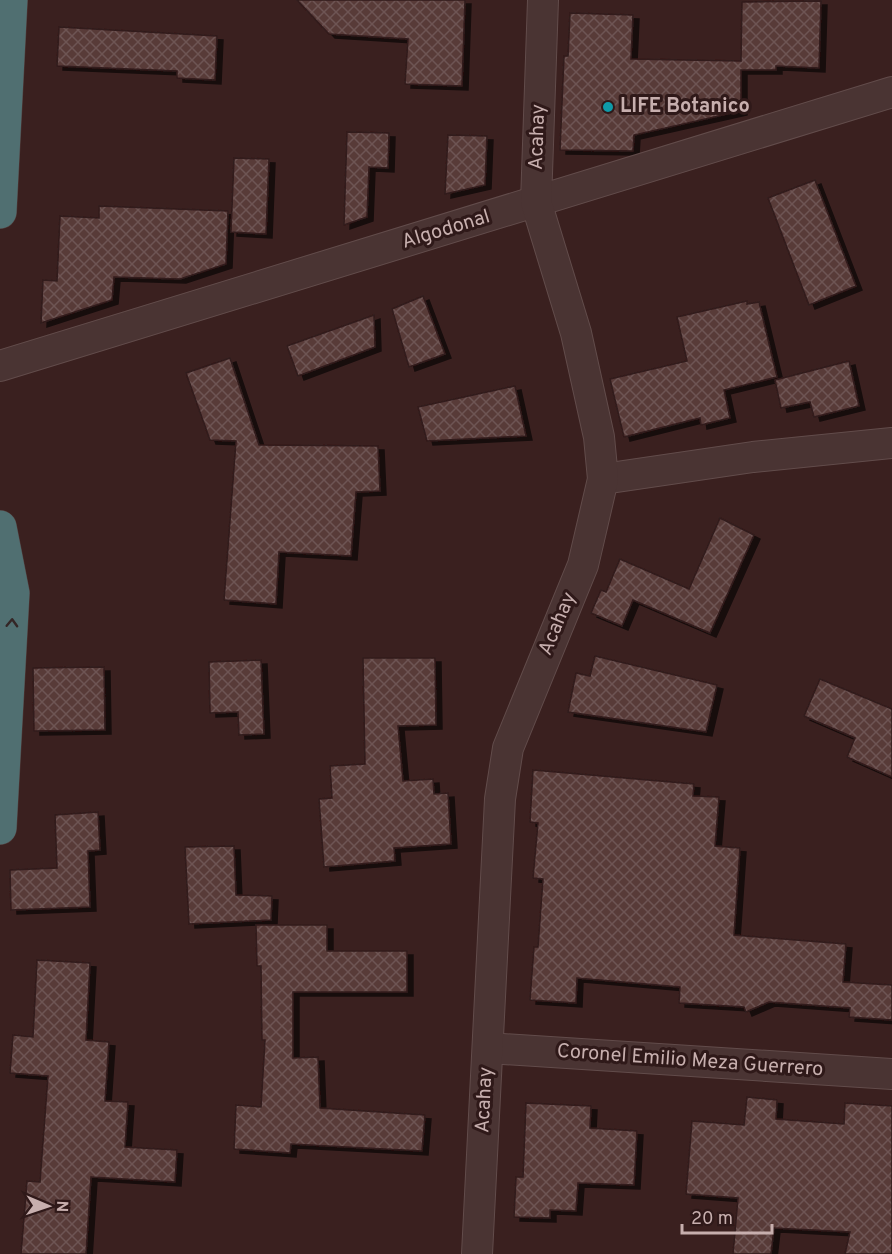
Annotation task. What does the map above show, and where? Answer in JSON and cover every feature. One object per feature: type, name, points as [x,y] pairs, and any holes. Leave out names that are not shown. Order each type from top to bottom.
[{"type":"highway","points":[[0,212],[11,0]]},
{"type":"highway","points":[[0,527],[13,593],[0,828]]},
{"type":"street","name":"Acahay","points":[[477,1254],[500,799],[508,747],[583,565],[603,479],[599,437],[576,333],[536,202],[543,0]]},
{"type":"street","name":"Algodonal","points":[[0,366],[892,92]]},
{"type":"street","points":[[603,479],[753,457],[892,443]]},
{"type":"street","name":"Coronel Emilio Meza Guerrero","points":[[488,1047],[892,1074]]},
{"type":"building","points":[[297,0],[465,0],[462,86],[405,84],[408,39],[329,34]]},
{"type":"building","points":[[821,1],[819,68],[776,66],[776,70],[741,70],[741,111],[634,135],[633,151],[560,150],[564,56],[568,56],[570,13],[633,15],[631,59],[741,61],[742,2]]},
{"type":"building","points":[[59,27],[217,36],[215,80],[177,78],[177,71],[57,66]]},
{"type":"building","points":[[347,132],[389,133],[388,168],[369,167],[367,217],[344,225]]},
{"type":"building","points":[[448,135],[487,136],[485,185],[445,194]]},
{"type":"building","points":[[234,158],[269,159],[266,234],[231,232]]},
{"type":"building","points":[[815,180],[856,286],[809,305],[768,198]]},
{"type":"building","points":[[99,206],[228,211],[226,264],[180,279],[114,277],[112,300],[41,323],[43,280],[57,281],[60,216],[99,218]]},
{"type":"building","points":[[423,296],[445,354],[409,367],[392,309]]},
{"type":"building","points":[[747,301],[747,304],[759,302],[777,377],[724,390],[730,418],[701,425],[700,418],[624,437],[610,379],[687,361],[677,317]]},
{"type":"building","points":[[374,315],[375,347],[298,376],[287,346]]},
{"type":"building","points":[[230,358],[259,445],[378,446],[380,491],[356,492],[351,556],[279,552],[276,604],[224,600],[236,441],[210,440],[186,373]]},
{"type":"building","points":[[849,361],[859,406],[814,417],[810,402],[781,408],[775,380]]},
{"type":"building","points":[[515,386],[526,436],[427,441],[418,407]]},
{"type":"building","points":[[720,518],[754,535],[710,633],[633,600],[622,626],[591,613],[601,590],[606,592],[620,559],[689,589]]},
{"type":"building","points":[[595,656],[717,685],[706,732],[568,712],[576,673],[590,676]]},
{"type":"building","points":[[363,658],[435,658],[436,725],[398,726],[403,781],[433,779],[434,794],[448,793],[451,844],[394,848],[395,861],[324,867],[319,799],[332,798],[330,766],[365,764]]},
{"type":"building","points":[[261,660],[264,734],[239,735],[238,712],[210,713],[209,662]]},
{"type":"building","points":[[104,667],[105,730],[34,731],[33,668]]},
{"type":"building","points":[[820,679],[892,709],[892,777],[847,757],[855,738],[804,716]]},
{"type":"building","points":[[533,770],[694,784],[693,796],[719,797],[715,846],[740,848],[734,935],[846,944],[843,982],[892,985],[892,1020],[849,1017],[850,1008],[769,1002],[746,1012],[744,1007],[679,1003],[680,987],[577,978],[576,1003],[530,1000],[534,947],[538,947],[543,879],[533,878],[538,823],[530,822]]},
{"type":"building","points":[[98,812],[100,850],[88,851],[90,907],[11,910],[10,870],[57,868],[55,815]]},
{"type":"building","points":[[234,846],[236,895],[272,896],[271,920],[189,924],[185,847]]},
{"type":"building","points":[[256,925],[327,925],[327,951],[407,951],[407,992],[293,992],[293,1058],[318,1057],[320,1108],[425,1115],[422,1151],[291,1144],[290,1153],[234,1149],[236,1105],[261,1107],[265,1040],[262,1040],[261,966],[257,966]]},
{"type":"building","points":[[37,960],[90,963],[86,1040],[109,1042],[105,1101],[128,1102],[125,1147],[177,1150],[175,1182],[91,1177],[86,1254],[21,1254],[27,1181],[40,1182],[48,1076],[10,1073],[13,1035],[33,1037]]},
{"type":"building","points":[[747,1097],[777,1100],[776,1119],[844,1124],[845,1103],[892,1106],[892,1254],[845,1254],[850,1232],[774,1228],[771,1254],[733,1254],[738,1198],[686,1194],[692,1121],[744,1125]]},
{"type":"building","points":[[526,1103],[591,1106],[590,1128],[637,1131],[634,1185],[578,1183],[576,1211],[550,1210],[550,1218],[514,1217],[516,1177],[523,1177]]},
{"type":"place","name":"LIFE Botanico","points":[[608,107]]}]
